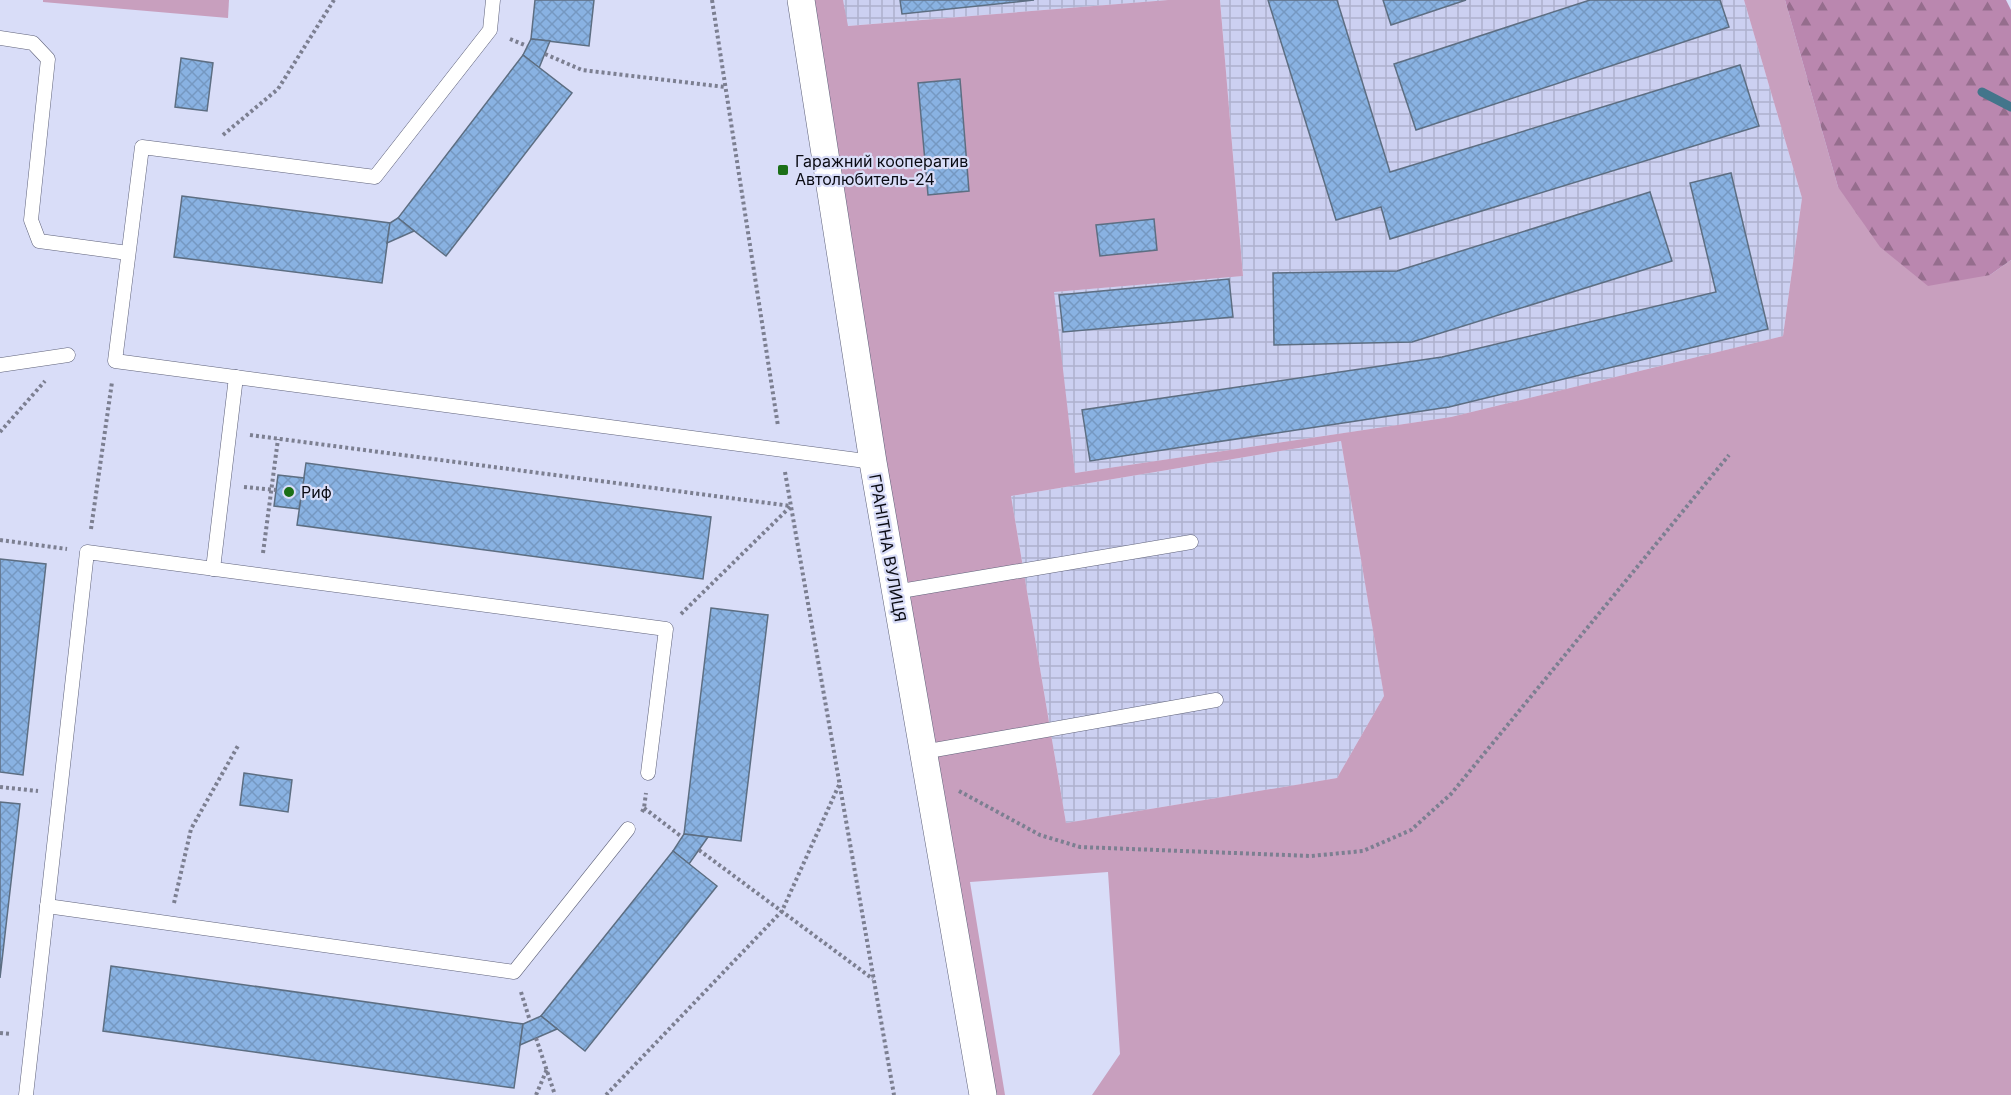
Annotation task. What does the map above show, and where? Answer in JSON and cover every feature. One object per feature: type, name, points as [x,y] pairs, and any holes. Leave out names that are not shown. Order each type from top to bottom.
[{"type":"street","name":"ГРАНІТНА ВУЛИЦЯ","points":[[801,0],[873,462],[983,1095]]},
{"type":"lane","points":[[493,0],[490,30],[375,177],[142,147],[115,361],[873,462]]},
{"type":"lane","points":[[0,38],[33,43],[48,58],[31,220],[39,241],[128,253]]},
{"type":"lane","points":[[0,365],[68,355]]},
{"type":"lane","points":[[213,569],[236,377]]},
{"type":"lane","points":[[895,592],[1191,542]]},
{"type":"lane","points":[[26,1095],[87,552],[666,629],[648,773]]},
{"type":"lane","points":[[925,763],[1216,700]]},
{"type":"lane","points":[[47,906],[514,972],[628,829]]},
{"type":"path","points":[[200,154],[278,89],[334,0]]},
{"type":"path","points":[[712,0],[791,506],[894,1095]]},
{"type":"path","points":[[545,54],[582,70],[725,87]]},
{"type":"path","points":[[0,432],[68,355]]},
{"type":"path","points":[[0,540],[87,552],[115,361]]},
{"type":"path","points":[[230,432],[791,506]]},
{"type":"path","points":[[260,575],[274,490],[278,439]]},
{"type":"path","points":[[925,763],[1040,835],[1080,847],[1311,856],[1364,851],[1411,830],[1451,795],[1729,455]]},
{"type":"path","points":[[224,484],[274,490]]},
{"type":"path","points":[[666,629],[791,506]]},
{"type":"path","points":[[170,923],[191,829],[238,744]]},
{"type":"path","points":[[606,1095],[782,911],[839,784]]},
{"type":"path","points":[[0,787],[60,794]]},
{"type":"path","points":[[644,808],[682,837]]},
{"type":"path","points":[[699,850],[873,979]]},
{"type":"path","points":[[514,972],[530,1020]]},
{"type":"path","points":[[537,1038],[555,1095]]},
{"type":"path","points":[[536,1095],[547,1069]]},
{"type":"shaded area","points":[[43,0],[229,0],[228,18],[43,2]]},
{"type":"shaded area","points":[[801,0],[843,0],[848,26],[1168,0],[1220,0],[1243,276],[1054,292],[1075,473],[1451,417],[1783,336],[1802,198],[1744,0],[1785,0],[1838,187],[1990,275],[2011,260],[2011,1095],[1092,1095],[1120,1054],[1108,872],[970,882],[1005,1095],[983,1095]],"holes":[[[1341,441],[1384,696],[1337,778],[1066,823],[1011,496]]]},
{"type":"shaded area","points":[[843,0],[1168,0],[847,26]]},
{"type":"shaded area","points":[[1220,0],[1744,0],[1802,198],[1783,336],[1451,417],[1075,473],[1053,292],[1243,276]]},
{"type":"shaded area","points":[[1341,441],[1384,696],[1337,778],[1066,823],[1011,496]]},
{"type":"green space","points":[[1785,0],[2006,0],[2011,10],[2011,260],[1990,275],[1928,286],[1880,247],[1838,187]]},
{"type":"building","points":[[535,0],[594,0],[589,46],[531,39]]},
{"type":"building","points":[[900,0],[1034,0],[902,14]]},
{"type":"building","points":[[1268,0],[1337,0],[1390,172],[1740,65],[1759,126],[1390,239],[1381,207],[1336,220]]},
{"type":"building","points":[[1383,0],[1466,0],[1391,25]]},
{"type":"building","points":[[1590,0],[1720,0],[1729,27],[1416,130],[1394,64]]},
{"type":"building","points":[[531,39],[550,41],[539,68],[523,55]]},
{"type":"building","points":[[523,55],[572,93],[446,256],[398,218]]},
{"type":"building","points":[[181,58],[213,63],[207,111],[175,107]]},
{"type":"building","points":[[960,79],[969,191],[928,195],[918,83]]},
{"type":"building","points":[[1731,173],[1768,329],[1449,407],[1090,461],[1082,410],[1442,357],[1716,292],[1690,183]]},
{"type":"building","points":[[1650,192],[1672,261],[1412,342],[1274,345],[1273,273],[1397,271]]},
{"type":"building","points":[[182,196],[390,223],[382,283],[174,257]]},
{"type":"building","points":[[398,218],[414,231],[387,243],[390,223]]},
{"type":"building","points":[[1154,219],[1157,250],[1100,256],[1096,225]]},
{"type":"building","points":[[1229,279],[1233,317],[1063,332],[1059,295]]},
{"type":"building","points":[[306,463],[711,517],[703,579],[297,525]]},
{"type":"building","points":[[278,475],[304,478],[299,509],[274,506]]},
{"type":"building","points":[[0,559],[46,564],[23,775],[0,772]]},
{"type":"building","points":[[711,608],[768,615],[741,841],[684,834]]},
{"type":"building","points":[[244,773],[292,780],[288,812],[240,805]]},
{"type":"building","points":[[0,802],[20,804],[0,978]]},
{"type":"building","points":[[684,834],[708,837],[689,864],[673,851]]},
{"type":"building","points":[[673,851],[717,886],[585,1051],[541,1016]]},
{"type":"building","points":[[111,966],[523,1024],[514,1088],[103,1031]]},
{"type":"building","points":[[541,1016],[557,1029],[520,1045],[523,1024]]},
{"type":"waterway","points":[[1982,92],[2011,107]]},
{"type":"place","name":"Гаражний кооператив Автолюбитель-24","points":[[783,170]]},
{"type":"place","name":"Риф","points":[[289,492]]}]
